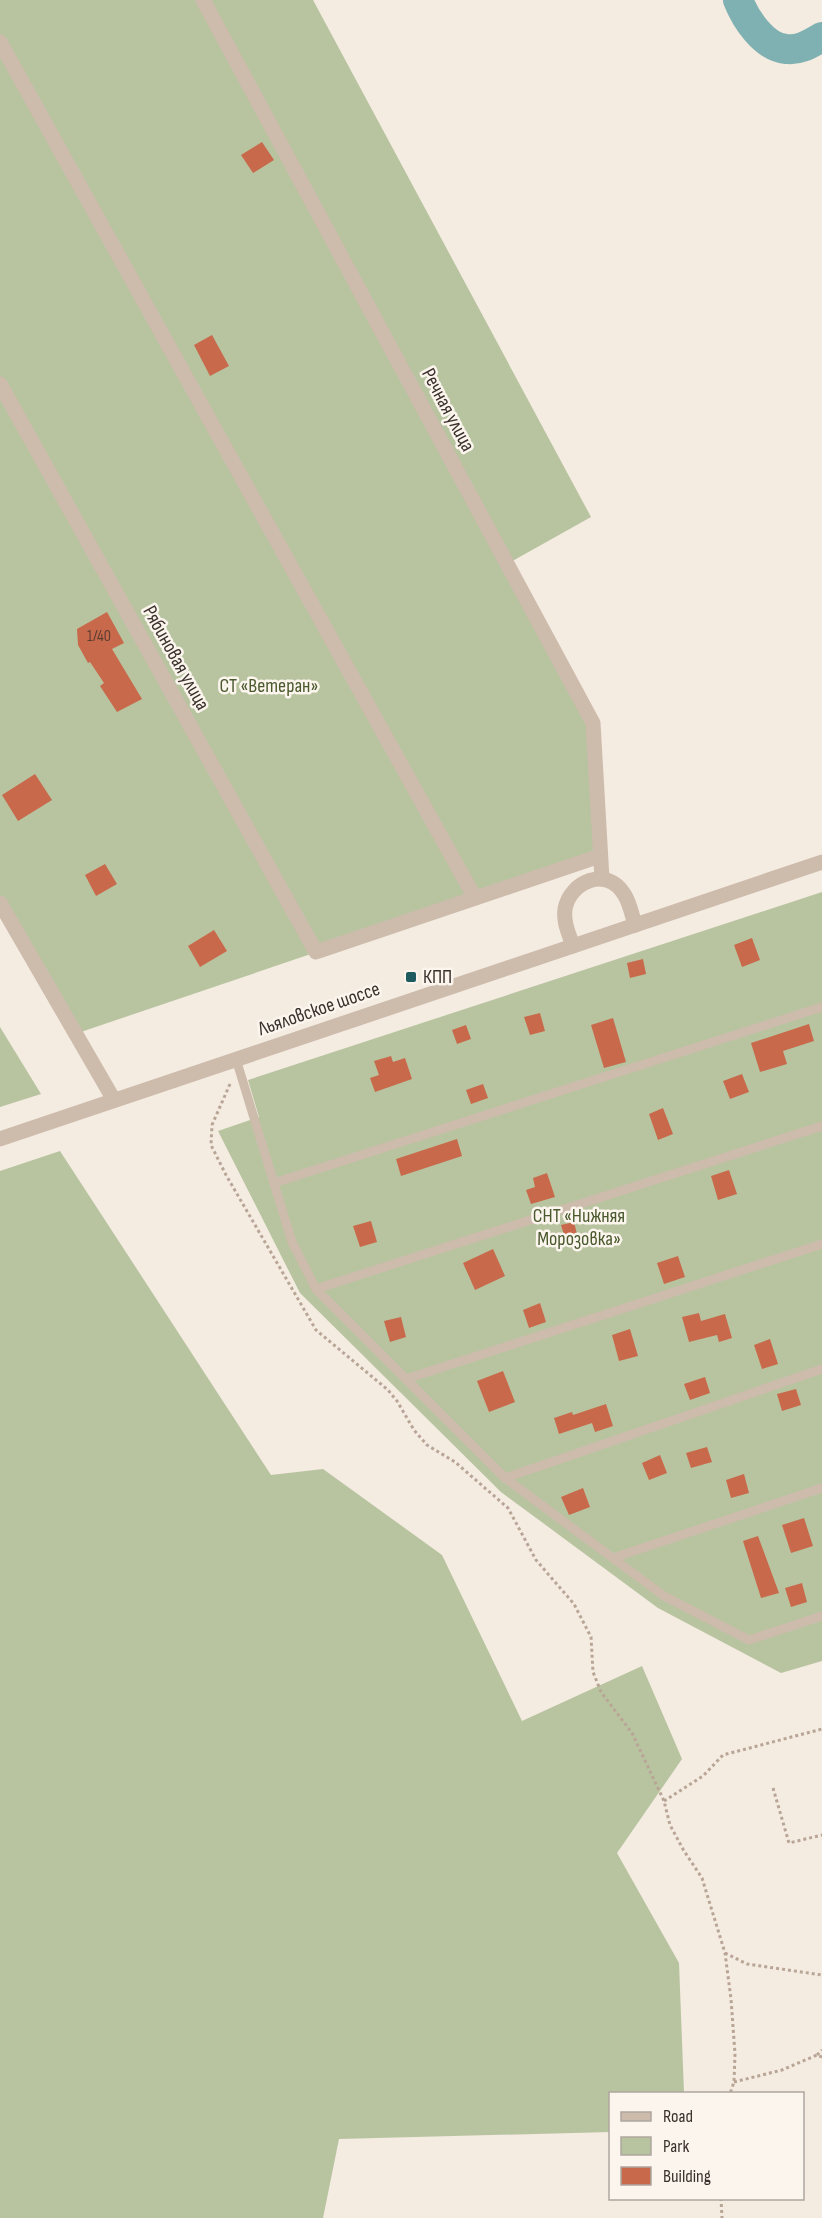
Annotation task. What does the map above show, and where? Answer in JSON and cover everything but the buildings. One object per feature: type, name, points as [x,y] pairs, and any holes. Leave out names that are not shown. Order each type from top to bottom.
[{"type":"street","name":"Речная улица","points":[[203,0],[593,723],[602,879]]},
{"type":"street","points":[[0,42],[475,898],[600,856]]},
{"type":"street","name":"Рябиновая улица","points":[[0,384],[316,952],[475,898]]},
{"type":"street","name":"Льяловское шоссе","points":[[0,1139],[822,862]]},
{"type":"street","points":[[573,946],[565,922],[567,902],[578,886],[587,880],[602,879],[615,884],[623,892],[635,925]]},
{"type":"street","points":[[0,903],[114,1100]]},
{"type":"lane","points":[[274,1183],[822,1007]]},
{"type":"lane","points":[[236,1059],[292,1242],[316,1289],[505,1478],[664,1596],[749,1640],[822,1616]]},
{"type":"lane","points":[[316,1289],[822,1126]]},
{"type":"lane","points":[[406,1379],[822,1244]]},
{"type":"lane","points":[[505,1478],[822,1369]]},
{"type":"lane","points":[[613,1558],[822,1488]]},
{"type":"path","points":[[236,1059],[229,1086],[212,1125],[211,1145],[226,1176],[295,1296],[316,1330],[388,1390],[414,1430],[427,1445],[456,1462],[508,1508],[536,1560],[574,1604],[591,1637],[593,1672],[601,1692],[632,1733],[664,1801],[670,1825],[702,1878],[725,1953],[735,2054],[734,2082],[731,2092]]},
{"type":"path","points":[[664,1801],[703,1776],[723,1755],[822,1729]]},
{"type":"path","points":[[773,1788],[789,1843],[822,1835]]},
{"type":"path","points":[[725,1953],[747,1964],[822,1975]]},
{"type":"path","points":[[734,2082],[782,2070],[817,2055],[822,2050]]},
{"type":"path","points":[[817,2055],[822,2057]]},
{"type":"path","points":[[721,2200],[722,2218]]},
{"type":"green space","name":"СТ «Ветеран»","points":[[0,0],[313,0],[591,517],[507,564],[593,723],[600,856],[75,1034],[0,903]]},
{"type":"green space","name":"СНТ «Нижняя Морозовка»","points":[[822,892],[822,1661],[781,1673],[658,1608],[501,1492],[300,1293],[218,1131],[259,1117],[248,1080]]},
{"type":"green space","points":[[0,1027],[41,1094],[0,1107]]},
{"type":"green space","points":[[60,1151],[271,1475],[323,1469],[442,1555],[522,1721],[642,1666],[682,1759],[617,1853],[679,1963],[684,2092],[609,2092],[609,2132],[339,2139],[323,2218],[0,2218],[0,1171]]},
{"type":"waterway","points":[[738,0],[757,31],[763,38],[778,47],[796,49],[822,37]]},
{"type":"place","name":"КПП","points":[[411,977]]}]
